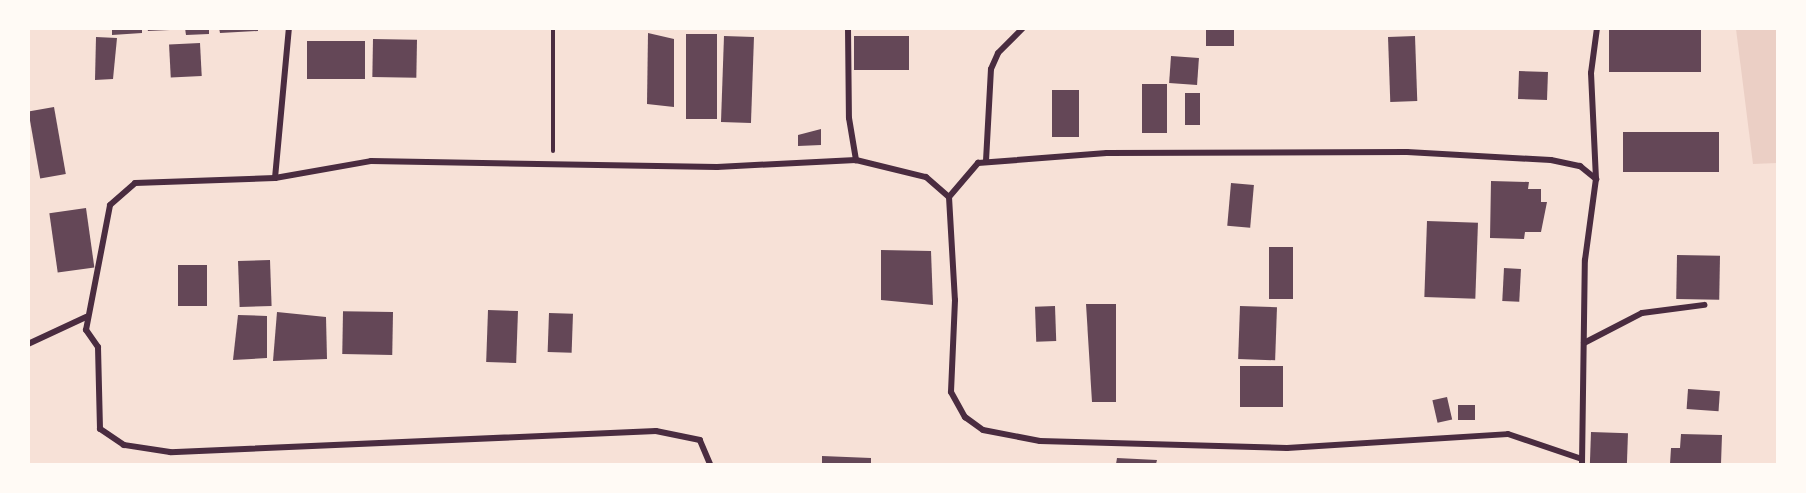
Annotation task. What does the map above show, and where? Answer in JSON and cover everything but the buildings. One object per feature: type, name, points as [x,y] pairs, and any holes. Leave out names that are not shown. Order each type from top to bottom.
[{"type":"street","points":[[275,178],[290,28]]},
{"type":"street","points":[[848,28],[849,118],[856,160]]},
{"type":"street","points":[[986,161],[991,69],[998,53],[1023,28]]},
{"type":"street","points":[[1596,179],[1580,166],[1551,160],[1407,152],[1272,149],[986,161],[967,171],[949,197],[955,300],[951,392],[964,417],[983,430],[1040,441],[1287,448],[1508,434],[1582,462],[1585,260],[1596,179],[1591,84],[1597,28]]},
{"type":"street","points":[[710,465],[700,440],[656,431],[396,439],[310,448],[143,450],[110,439],[100,429],[99,347],[86,330],[86,317],[104,222],[123,188],[155,181],[275,178],[370,161],[553,161],[717,166],[856,160],[926,177],[949,197]]},
{"type":"street","points":[[1584,343],[1642,313],[1704,305]]},
{"type":"street","points":[[28,344],[86,317]]},
{"type":"path","points":[[553,28],[553,161]]},
{"type":"shaded area","points":[[1736,29],[1777,29],[1777,163],[1753,164]]}]
